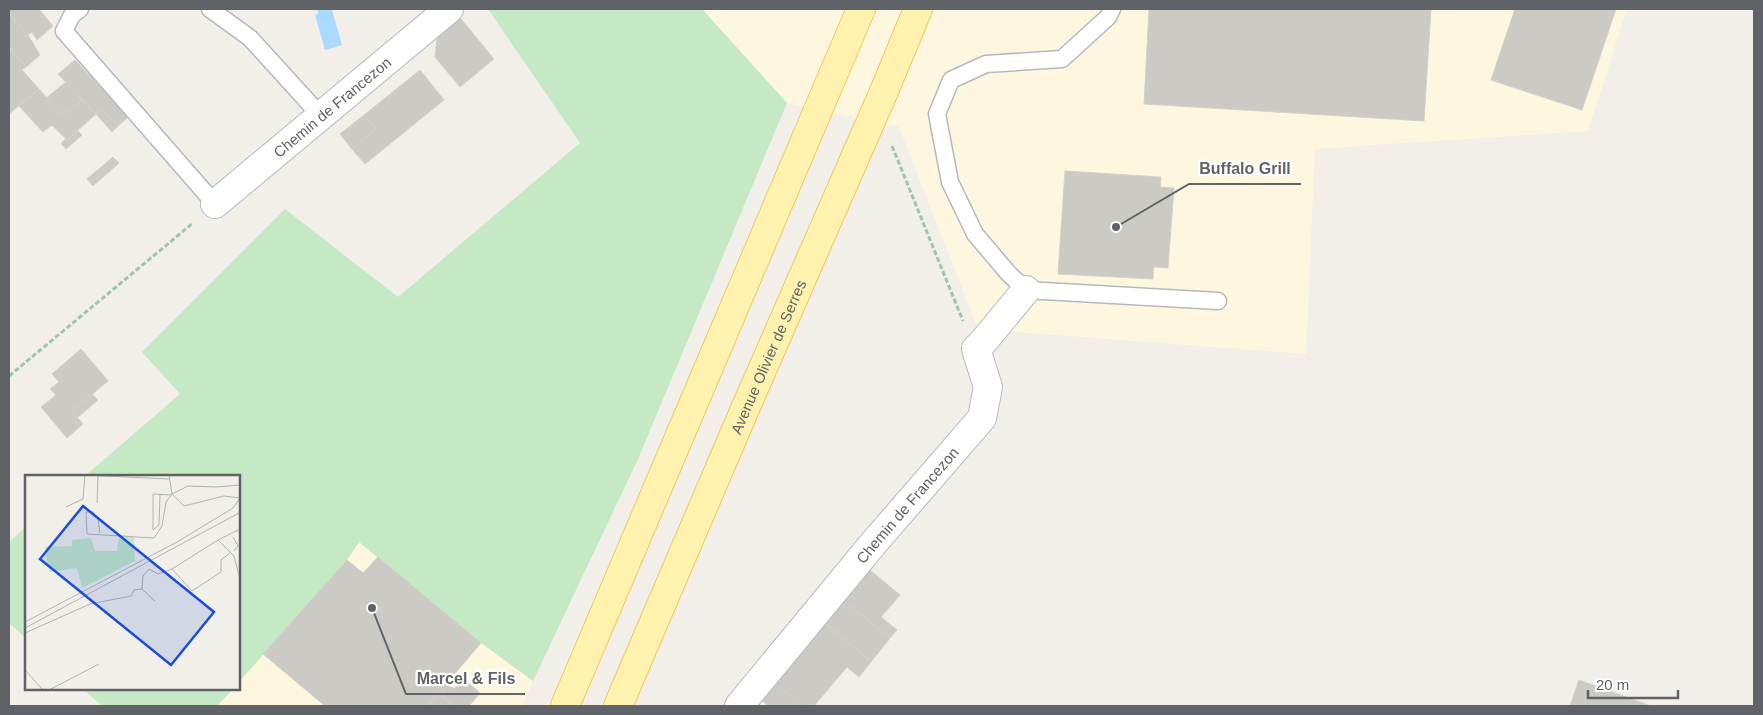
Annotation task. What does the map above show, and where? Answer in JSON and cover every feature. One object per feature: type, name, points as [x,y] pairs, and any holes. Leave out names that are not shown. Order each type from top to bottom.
[{"type":"main road","points":[[565,706],[860,9]]},
{"type":"main road","name":"Avenue Olivier de Serres","points":[[618,706],[918,9]]},
{"type":"street","name":"Chemin de Francezon","points":[[215,204],[449,9]]},
{"type":"street","points":[[976,349],[984,342],[1026,290]]},
{"type":"street","name":"Chemin de Francezon","points":[[739,706],[872,545],[982,418],[988,387],[976,349]]},
{"type":"lane","points":[[80,9],[72,14],[64,31],[215,204]]},
{"type":"lane","points":[[210,9],[250,38],[320,116]]},
{"type":"lane","points":[[1112,9],[1108,17],[1062,58],[986,64],[951,80],[937,114],[950,182],[975,234],[1008,273],[1026,290],[1218,301]]},
{"type":"path","points":[[891,142],[964,324],[976,349]]},
{"type":"path","points":[[9,376],[215,204]]},
{"type":"shaded area","points":[[702,9],[1627,9],[1588,131],[1315,149],[1306,354],[978,329],[899,127],[787,103]]},
{"type":"shaded area","points":[[359,542],[481,643],[533,681],[522,706],[217,706],[232,690],[240,690],[240,681],[347,560]]},
{"type":"green space","points":[[488,9],[702,9],[787,103],[638,459],[533,681],[481,643],[359,542],[347,560],[240,681],[240,475],[86,475],[180,394],[142,352],[285,209],[398,297],[580,143]]},
{"type":"green space","points":[[25,528],[25,637],[9,623],[9,542]]},
{"type":"green space","points":[[84,690],[232,690],[217,706],[102,706]]},
{"type":"water","points":[[318,9],[332,10],[342,45],[325,50],[315,15],[318,14]]},
{"type":"building","points":[[9,9],[39,9],[53,26],[37,40],[32,32],[28,35],[9,14]]},
{"type":"building","points":[[1149,9],[1431,9],[1424,121],[1144,104]]},
{"type":"building","points":[[1515,9],[1616,9],[1582,110],[1491,80]]},
{"type":"building","points":[[9,14],[28,35],[40,55],[26,67],[9,47]]},
{"type":"building","points":[[457,14],[494,59],[460,87],[435,57],[438,29]]},
{"type":"building","points":[[11,50],[26,67],[22,70],[39,89],[9,114],[9,53]]},
{"type":"building","points":[[75,60],[128,117],[118,126],[102,109],[96,114],[58,74]]},
{"type":"building","points":[[420,70],[444,100],[365,164],[352,149],[376,129],[364,115]]},
{"type":"building","points":[[66,82],[82,100],[62,116],[46,98]]},
{"type":"building","points":[[39,89],[62,116],[82,100],[96,114],[67,140],[52,125],[43,132],[19,106]]},
{"type":"building","points":[[102,109],[118,126],[112,132],[96,114]]},
{"type":"building","points":[[364,115],[376,129],[352,149],[340,134]]},
{"type":"building","points":[[78,131],[82,135],[66,149],[61,144],[65,139],[67,140]]},
{"type":"building","points":[[113,157],[119,163],[93,186],[87,179]]},
{"type":"building","points":[[1065,171],[1161,177],[1160,187],[1174,188],[1168,268],[1154,267],[1153,279],[1058,274]]},
{"type":"building","points":[[81,349],[108,381],[72,411],[83,424],[67,438],[41,407],[56,395],[50,389],[59,382],[52,374]]},
{"type":"building","points":[[92,394],[98,400],[77,418],[72,411]]},
{"type":"building","points":[[378,557],[481,643],[447,683],[454,689],[463,678],[480,693],[469,706],[454,706],[441,695],[446,690],[443,688],[428,706],[325,706],[263,654],[347,560],[363,573]]},
{"type":"building","points":[[870,570],[900,595],[881,617],[897,630],[890,638],[844,601]]},
{"type":"building","points":[[844,601],[890,638],[871,662],[825,623]]},
{"type":"building","points":[[825,623],[871,662],[859,677],[847,667],[814,706],[802,706],[775,683]]},
{"type":"building","points":[[1579,680],[1651,706],[1570,706]]},
{"type":"building","points":[[775,683],[802,706],[769,706],[761,700]]},
{"type":"building","points":[[443,688],[446,690],[441,695],[454,706],[428,706]]},
{"type":"place","name":"Buffalo Grill","points":[[1116,227]]},
{"type":"place","name":"Marcel & Fils","points":[[372,608]]}]
